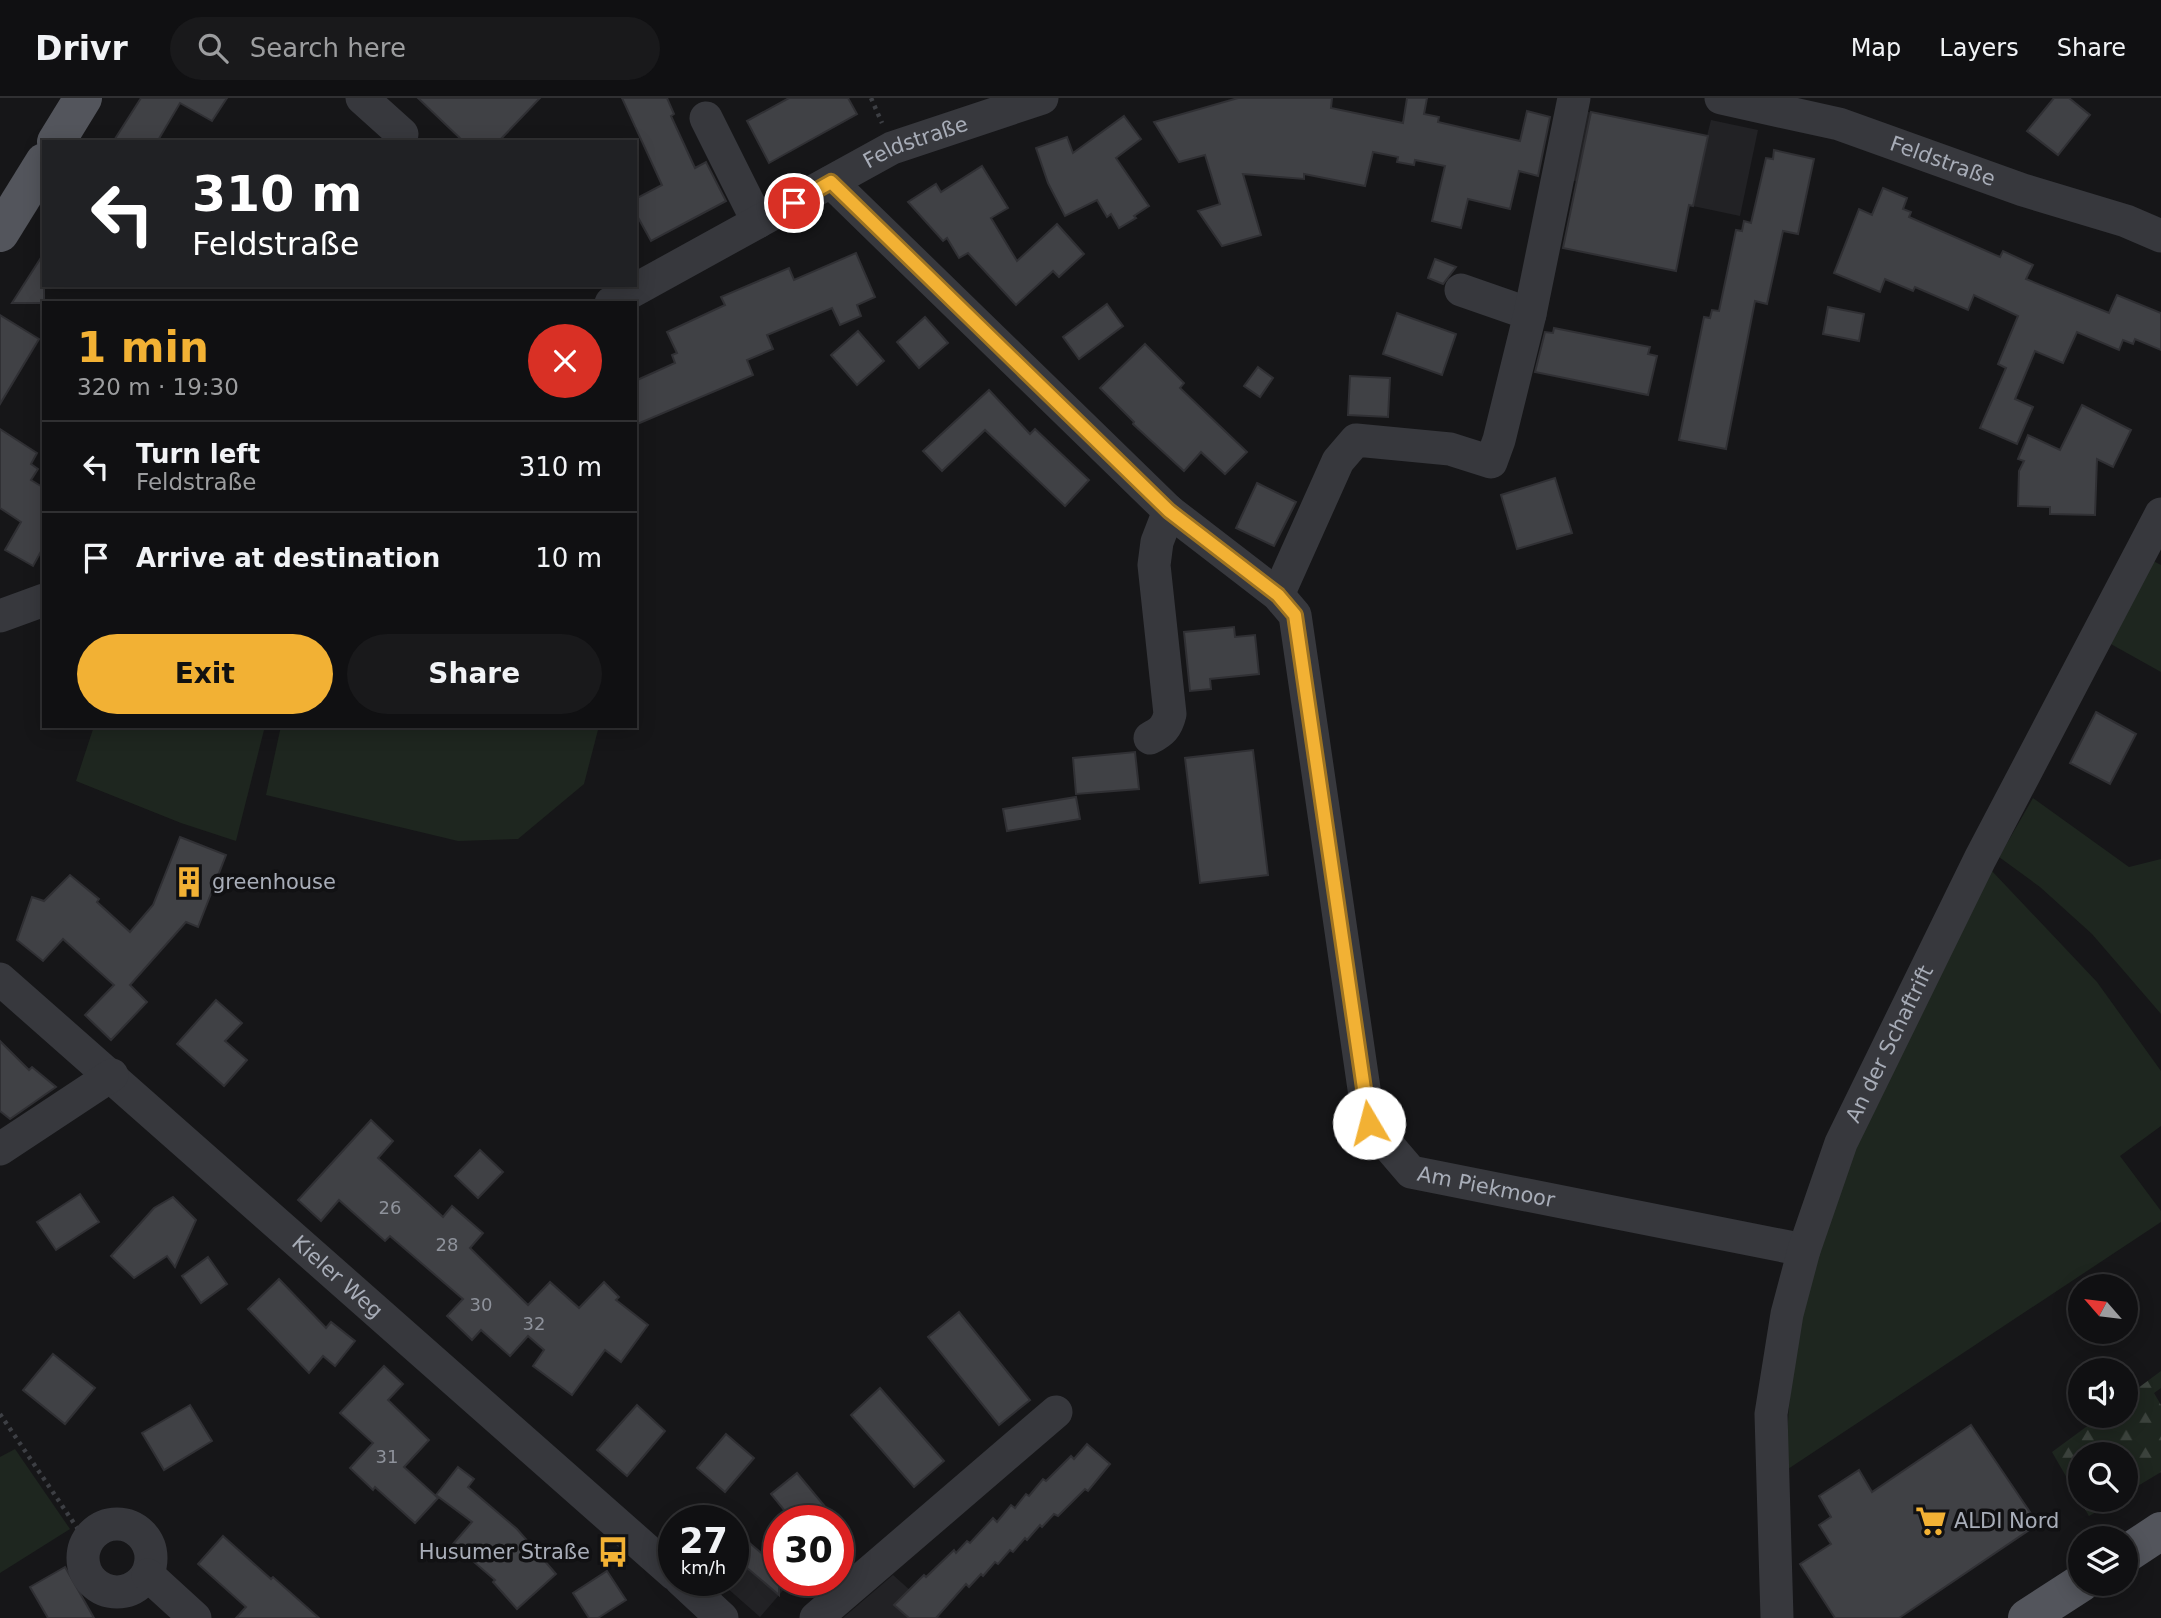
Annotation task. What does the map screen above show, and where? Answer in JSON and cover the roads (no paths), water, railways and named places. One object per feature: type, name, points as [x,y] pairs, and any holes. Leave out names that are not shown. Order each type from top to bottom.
[{"type":"main road","points":[[57,140],[83,98]]},
{"type":"main road","points":[[0,233],[42,165]]},
{"type":"main road","points":[[2138,1546],[2161,1531]]},
{"type":"main road","points":[[2027,1618],[2068,1591]]},
{"type":"street","points":[[362,98],[402,134]]},
{"type":"street","name":"Feldstraße","points":[[615,301],[892,148],[1042,98]]},
{"type":"street","points":[[1278,595],[1338,461],[1356,440],[1450,449],[1491,462],[1499,440],[1530,314],[1574,98]]},
{"type":"street","name":"Feldstraße","points":[[1721,98],[1839,124],[2023,190],[2126,221],[2161,236]]},
{"type":"street","points":[[706,118],[758,222]]},
{"type":"street","name":"Am Piekmoor","points":[[831,182],[1169,511],[1278,595],[1295,615],[1369,1123],[1411,1172],[1804,1250]]},
{"type":"street","points":[[1461,290],[1530,314]]},
{"type":"street","points":[[1150,738],[1167,725],[1170,714],[1154,565],[1157,542],[1169,511]]},
{"type":"street","name":"An der Schaftrift","points":[[1777,1618],[1771,1414],[1787,1314],[1804,1250],[1847,1130],[1980,859],[2152,553],[2161,514]]},
{"type":"street","points":[[0,616],[42,601]]},
{"type":"street","name":"Kieler Weg","points":[[0,979],[112,1075],[658,1560]]},
{"type":"street","points":[[0,1149],[112,1075]]},
{"type":"street","points":[[816,1618],[1056,1412]]},
{"type":"street","points":[[114,1523],[136,1528],[147,1539],[152,1554],[148,1575],[126,1592],[113,1593],[101,1589],[85,1573],[83,1551],[86,1541],[99,1528],[114,1523]]},
{"type":"street","points":[[148,1575],[195,1618]]},
{"type":"street","points":[[698,1596],[722,1618]]},
{"type":"place","name":"greenhouse","points":[[189,882]]},
{"type":"place","name":"ALDI Nord","points":[[1931,1521]]},
{"type":"place","name":"Husumer Straße","points":[[613,1552]]}]
